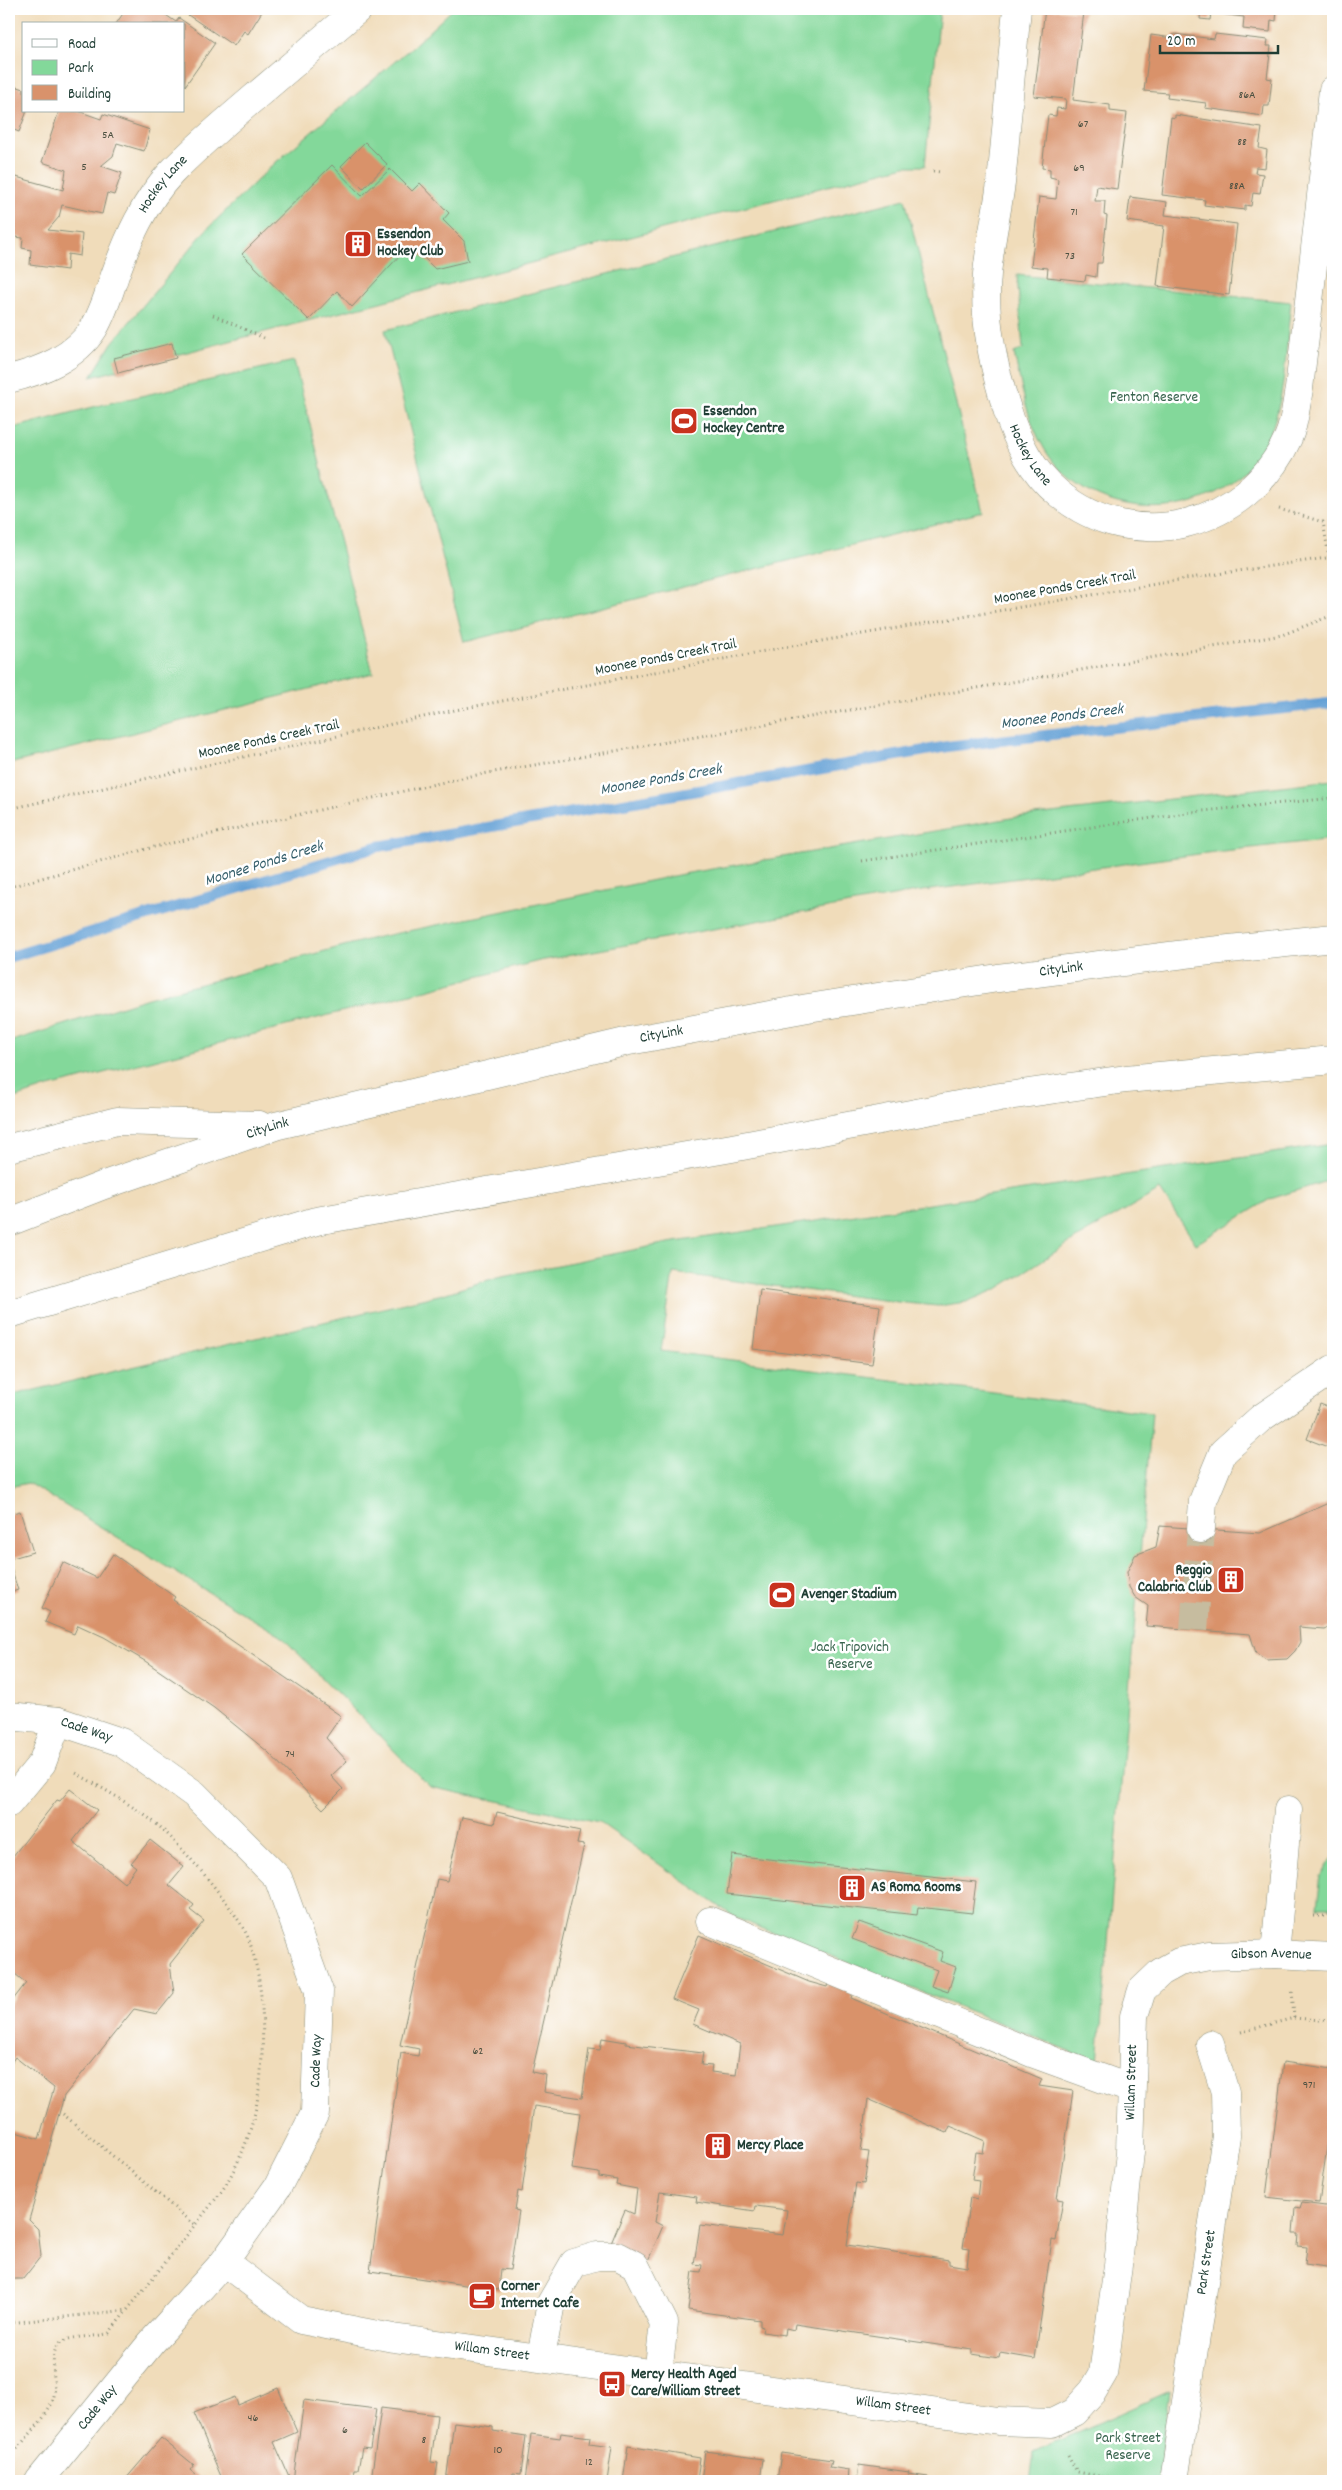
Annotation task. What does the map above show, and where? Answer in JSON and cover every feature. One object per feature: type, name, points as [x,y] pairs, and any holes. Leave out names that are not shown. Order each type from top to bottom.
[{"type":"main road","name":"Hockey Lane","points":[[9,379],[34,373],[56,363],[77,346],[93,329],[105,306],[131,234],[148,202],[170,174],[201,144],[358,9]]},
{"type":"main road","name":"Hockey Lane","points":[[1017,9],[1000,190],[987,276],[986,300],[996,370],[1007,411],[1022,445],[1037,471],[1058,493],[1077,507],[1102,519],[1136,527],[1169,527],[1201,520],[1232,504],[1251,490],[1271,467],[1289,436],[1299,389],[1333,90]]},
{"type":"main road","name":"CityLink","points":[[9,1222],[104,1185],[275,1126],[629,1041],[808,1008],[998,978],[1201,952],[1333,938]]},
{"type":"main road","points":[[9,1314],[316,1221],[723,1150],[1000,1097],[1126,1079],[1333,1060]]},
{"type":"main road","points":[[9,1148],[118,1121],[275,1126]]},
{"type":"main road","points":[[1201,1529],[1203,1501],[1224,1452],[1261,1418],[1333,1369]]},
{"type":"main road","name":"Cade Way","points":[[9,1716],[58,1721],[121,1742],[186,1788],[278,1878],[319,1991],[315,2113],[278,2186],[224,2262],[151,2343],[39,2481]]},
{"type":"main road","points":[[9,1803],[42,1763],[58,1721]]},
{"type":"main road","points":[[1275,1954],[1288,1810]]},
{"type":"main road","points":[[710,1921],[1032,2053],[1131,2089]]},
{"type":"main road","name":"Gibson Avenue","points":[[1209,1956],[1275,1954],[1333,1957]]},
{"type":"main road","name":"Willam Street","points":[[224,2262],[301,2320],[393,2338],[998,2421],[1052,2423],[1074,2412],[1093,2391],[1103,2374],[1129,2161],[1134,2016],[1142,1990],[1161,1972],[1179,1962],[1209,1956]]},
{"type":"main road","name":"Park Street","points":[[1174,2481],[1226,2136],[1225,2092],[1210,2044]]},
{"type":"main road","points":[[541,2357],[551,2303],[574,2263],[597,2256],[618,2256],[635,2265],[664,2323],[658,2374]]},
{"type":"path","points":[[933,171],[941,172]]},
{"type":"path","points":[[213,315],[264,338]]},
{"type":"path","points":[[1251,490],[1271,506],[1323,522],[1331,557]]},
{"type":"path","name":"Moonee Ponds Creek Trail","points":[[9,809],[455,710],[786,647],[1187,579],[1331,557]]},
{"type":"path","points":[[9,887],[154,848],[471,776],[1282,635],[1333,615]]},
{"type":"path","points":[[862,861],[1193,812],[1333,798]]},
{"type":"path","points":[[15,2452],[51,2406],[54,2394],[54,2364],[57,2347],[63,2341],[109,2333],[195,2225],[234,2172],[251,2131],[258,2108],[264,2019],[261,1986],[248,1939],[221,1896],[160,1827],[104,1790],[69,1771]]},
{"type":"path","points":[[1294,2018],[1333,2021]]},
{"type":"path","points":[[62,2114],[195,2225]]},
{"type":"path","points":[[9,2323],[128,2310]]},
{"type":"path","points":[[1052,2423],[1076,2472],[1125,2481]]},
{"type":"green space","points":[[453,9],[940,9],[925,166],[905,166],[91,377],[112,343],[205,231],[275,163],[412,47]]},
{"type":"green space","name":"Essendon Hockey Centre","points":[[905,199],[983,512],[464,642],[385,330]]},
{"type":"green space","name":"Fenton Reserve","points":[[1017,275],[1291,302],[1284,376],[1277,412],[1272,430],[1264,446],[1244,473],[1218,492],[1188,503],[1156,508],[1124,504],[1093,494],[1066,476],[1045,450],[1039,439],[1029,415],[1022,390],[1014,353],[1023,349]]},
{"type":"green space","points":[[294,361],[373,673],[9,764],[9,429],[97,406]]},
{"type":"green space","points":[[1333,780],[1333,839],[1214,852],[915,892],[539,961],[45,1088],[9,1100],[9,1042],[148,998],[374,938],[683,874],[1017,817]]},
{"type":"green space","name":"Jack Tripovich Reserve","points":[[1333,1144],[1333,1179],[1270,1199],[1196,1244],[1160,1190],[1082,1235],[997,1289],[966,1302],[938,1306],[906,1303],[673,1273],[661,1351],[1152,1413],[1098,2062],[736,1918],[599,1822],[430,1787],[281,1636],[28,1483],[9,1487],[9,1396],[443,1294],[498,1277],[668,1243]]},
{"type":"green space","points":[[1333,1858],[1333,1907],[1317,1907],[1321,1875]]},
{"type":"green space","name":"Park Street Reserve","points":[[1170,2391],[1157,2481],[1029,2481],[1033,2452]]},
{"type":"building","points":[[126,9],[157,9],[176,22],[117,22]]},
{"type":"building","points":[[179,9],[263,10],[248,34],[244,31],[234,46]]},
{"type":"building","points":[[1045,9],[1084,12],[1073,100],[1110,105],[1110,111],[1127,113],[1117,189],[1097,186],[1095,201],[1105,201],[1104,215],[1107,216],[1102,263],[1097,263],[1096,277],[1086,275],[1085,281],[1047,277],[1048,268],[1031,266],[1039,197],[1056,199],[1058,179],[1050,177],[1050,169],[1042,168],[1048,115],[1056,116],[1057,108],[1065,109],[1066,99],[1034,96]]},
{"type":"building","points":[[1201,9],[1277,9],[1276,21],[1271,20],[1270,32],[1243,29],[1244,17],[1211,13],[1210,20],[1200,19]]},
{"type":"building","points":[[179,18],[185,22],[176,22]]},
{"type":"building","points":[[185,22],[215,43],[185,86]]},
{"type":"building","points":[[1174,34],[1214,39],[1215,34],[1268,40],[1267,46],[1271,46],[1267,78],[1272,79],[1269,106],[1264,106],[1263,116],[1205,108],[1206,103],[1167,98],[1168,93],[1144,91],[1151,35],[1173,38]]},
{"type":"building","points":[[9,84],[22,88],[22,112],[27,112],[19,132],[9,128]]},
{"type":"building","points":[[59,112],[81,112],[101,119],[103,114],[150,130],[144,151],[117,143],[113,156],[101,166],[122,173],[114,195],[107,193],[102,214],[62,205],[59,217],[48,230],[82,234],[80,256],[68,254],[67,270],[30,265],[31,250],[22,248],[23,238],[9,236],[9,175],[63,190],[66,170],[42,162]]},
{"type":"building","points":[[1175,115],[1262,128],[1259,148],[1267,150],[1265,168],[1256,167],[1255,173],[1263,174],[1260,194],[1253,193],[1251,206],[1245,205],[1245,210],[1204,205],[1205,200],[1162,195],[1171,117],[1175,118]]},
{"type":"building","points":[[365,142],[387,164],[363,189],[341,166]]},
{"type":"building","name":"Essendon Hockey Club","points":[[332,165],[362,196],[390,169],[412,191],[420,183],[449,213],[443,220],[464,241],[468,261],[435,269],[414,248],[406,256],[403,252],[352,307],[337,291],[309,320],[242,254]]},
{"type":"building","points":[[1130,197],[1167,202],[1165,215],[1237,224],[1229,295],[1157,286],[1164,226],[1127,221]]},
{"type":"building","points":[[172,343],[176,358],[118,373],[114,358]]},
{"type":"building","points":[[760,1290],[880,1306],[872,1364],[753,1349]]},
{"type":"building","points":[[1320,1404],[1333,1409],[1333,1449],[1307,1439]]},
{"type":"building","name":"Reggio Calabria Club","points":[[1333,1501],[1333,1625],[1324,1629],[1299,1627],[1300,1642],[1287,1659],[1266,1660],[1256,1653],[1250,1634],[1146,1626],[1148,1606],[1135,1597],[1129,1587],[1127,1572],[1135,1555],[1156,1547],[1160,1526],[1260,1533]]},
{"type":"building","points":[[20,1511],[33,1552],[9,1559],[9,1514]]},
{"type":"building","points":[[113,1554],[175,1597],[173,1600],[341,1716],[326,1738],[347,1761],[331,1776],[343,1789],[323,1809],[268,1752],[214,1708],[145,1661],[104,1637],[78,1625],[74,1634],[45,1622],[50,1612],[42,1608],[63,1562],[97,1578]]},
{"type":"building","points":[[9,1562],[18,1590],[9,1593]]},
{"type":"building","points":[[70,1789],[97,1810],[73,1841],[124,1883],[136,1867],[131,1863],[150,1840],[184,1867],[169,1885],[194,1905],[190,1910],[204,1921],[170,1964],[174,1993],[157,2014],[134,2009],[64,2096],[29,2220],[38,2229],[41,2256],[23,2279],[9,2279],[9,2130],[39,2139],[54,2088],[15,2057],[9,2066],[9,2005],[26,1983],[9,1969],[9,1861],[57,1800],[60,1801]]},
{"type":"building","name":"Mercy Place","points":[[497,1812],[580,1831],[577,1844],[584,1845],[532,2072],[546,2075],[544,2092],[582,2098],[589,2049],[600,2050],[602,2038],[626,2042],[626,2044],[703,2053],[701,2065],[712,2066],[711,2072],[736,2075],[740,2044],[693,2024],[699,2010],[672,1999],[699,1935],[809,1982],[827,1987],[828,1983],[853,1993],[851,1998],[1042,2079],[1039,2086],[1073,2091],[1057,2199],[1063,2200],[1056,2241],[1052,2240],[1035,2359],[1000,2353],[999,2358],[972,2354],[972,2350],[795,2324],[794,2330],[786,2328],[785,2335],[762,2332],[763,2327],[760,2326],[760,2320],[688,2310],[693,2271],[701,2272],[702,2265],[694,2264],[700,2225],[783,2235],[787,2210],[756,2206],[755,2211],[696,2202],[697,2197],[660,2192],[655,2222],[663,2226],[647,2263],[609,2248],[625,2210],[634,2214],[637,2189],[616,2185],[617,2180],[599,2177],[599,2173],[572,2169],[580,2113],[534,2106],[522,2192],[518,2191],[515,2210],[519,2211],[510,2270],[501,2269],[499,2290],[370,2271],[401,2053],[418,2056],[419,2049],[400,2045],[437,1879],[447,1881],[462,1817],[494,1824]],"holes":[[[868,2099],[947,2133],[950,2126],[985,2141],[983,2153],[976,2152],[972,2180],[979,2181],[977,2199],[970,2197],[963,2248],[969,2249],[967,2267],[949,2264],[949,2260],[847,2245],[856,2183],[864,2184],[869,2152],[861,2151]]]},
{"type":"building","name":"AS Roma Rooms","points":[[732,1855],[976,1882],[972,1913],[918,1907],[917,1915],[727,1894]]},
{"type":"building","points":[[859,1922],[943,1952],[940,1961],[956,1967],[948,1992],[931,1986],[937,1970],[852,1939]]},
{"type":"building","points":[[1283,2062],[1333,2069],[1333,2105],[1319,2203],[1266,2197]]},
{"type":"building","points":[[1302,2203],[1333,2207],[1333,2268],[1305,2264],[1307,2247],[1297,2246],[1298,2233],[1293,2233],[1295,2208],[1300,2209]]},
{"type":"building","points":[[278,2388],[297,2432],[274,2442],[291,2481],[223,2481],[194,2413],[235,2397],[238,2405]]},
{"type":"building","points":[[304,2400],[376,2409],[370,2449],[362,2448],[358,2470],[354,2470],[352,2481],[293,2481]]},
{"type":"building","points":[[381,2408],[437,2415],[431,2462],[438,2463],[435,2481],[371,2480]]},
{"type":"building","points":[[454,2422],[493,2427],[493,2431],[526,2436],[521,2474],[513,2473],[512,2481],[446,2481]]},
{"type":"building","points":[[561,2433],[590,2437],[589,2444],[612,2447],[607,2481],[525,2481],[531,2434],[560,2438]]},
{"type":"building","points":[[161,2438],[194,2465],[190,2470],[203,2481],[124,2481]]},
{"type":"building","points":[[628,2446],[700,2458],[697,2481],[623,2481]]},
{"type":"building","points":[[705,2451],[763,2459],[760,2481],[701,2481]]},
{"type":"building","points":[[781,2453],[832,2460],[830,2467],[848,2470],[847,2481],[777,2481]]},
{"type":"building","points":[[859,2465],[909,2472],[908,2474],[928,2477],[927,2481],[857,2481]]},
{"type":"waterway","name":"Moonee Ponds Creek","points":[[9,957],[376,847],[951,746],[1333,703]]},
{"type":"tunnel","points":[[1194,1630],[1201,1529]]},
{"type":"place","name":"Essendon Hockey Club","points":[[358,244]]},
{"type":"place","name":"Essendon Hockey Centre","points":[[684,421]]},
{"type":"place","name":"Reggio Calabria Club","points":[[1231,1580]]},
{"type":"place","name":"Avenger Stadium","points":[[782,1595]]},
{"type":"place","name":"AS Roma Rooms","points":[[852,1888]]},
{"type":"place","name":"Mercy Place","points":[[718,2146]]},
{"type":"place","name":"Corner Internet Cafe","points":[[482,2296]]},
{"type":"place","name":"Mercy Health Aged Care/William Street","points":[[612,2384]]}]
